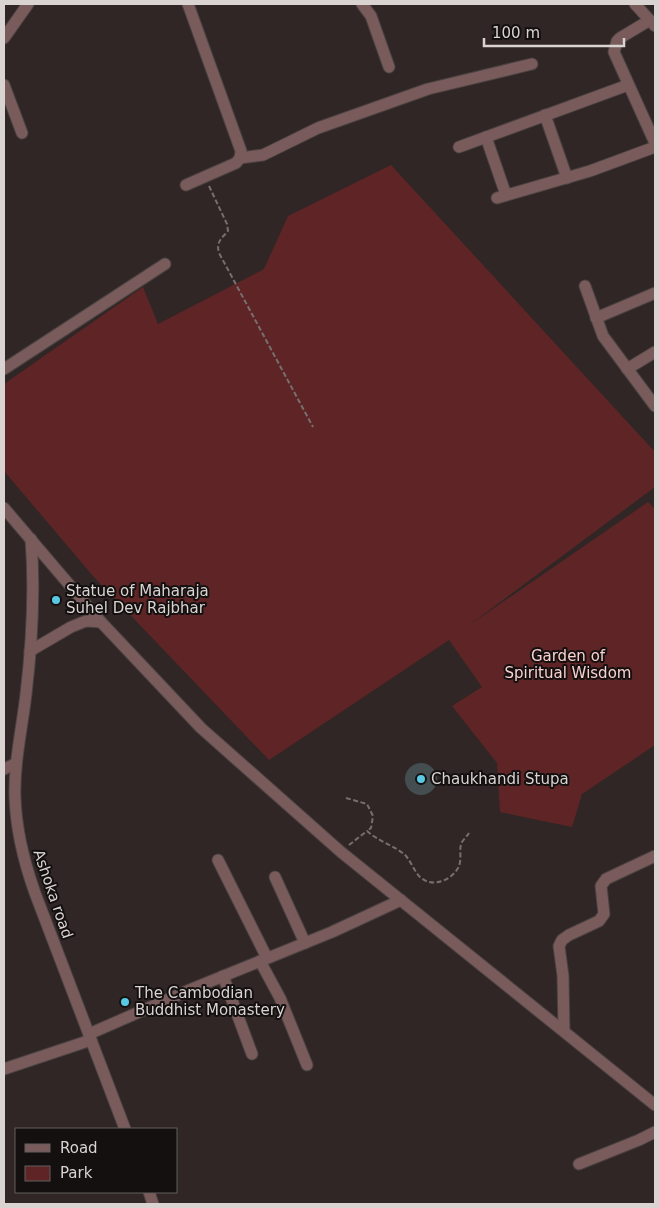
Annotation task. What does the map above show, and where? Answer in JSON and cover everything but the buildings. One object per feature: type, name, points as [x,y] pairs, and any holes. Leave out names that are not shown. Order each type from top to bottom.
[{"type":"street","points":[[4,38],[28,4]]},
{"type":"street","points":[[186,185],[236,164],[241,152],[188,4]]},
{"type":"street","points":[[362,4],[370,16],[389,67]]},
{"type":"street","points":[[638,6],[652,4]]},
{"type":"street","points":[[638,6],[653,23],[624,34],[615,46],[616,57],[655,143]]},
{"type":"street","points":[[240,158],[263,154],[318,128],[428,88],[532,64]]},
{"type":"street","points":[[459,148],[628,84]]},
{"type":"street","points":[[4,85],[22,133]]},
{"type":"street","points":[[545,115],[567,178]]},
{"type":"street","points":[[486,138],[502,196],[567,178],[655,147]]},
{"type":"street","points":[[4,370],[165,264]]},
{"type":"street","points":[[585,286],[603,336],[655,406]]},
{"type":"street","points":[[596,318],[655,293]]},
{"type":"street","points":[[626,368],[655,352]]},
{"type":"street","points":[[4,508],[101,622],[201,728],[341,852],[655,1105]]},
{"type":"street","name":"Ashoka road","points":[[31,539],[34,572],[30,651],[26,694],[15,764],[15,798],[22,855],[125,1128]]},
{"type":"street","points":[[30,651],[71,626],[86,621],[101,622]]},
{"type":"street","points":[[4,769],[15,764]]},
{"type":"street","points":[[564,1031],[559,946],[562,940],[599,921],[604,914],[601,886],[606,879],[655,856]]},
{"type":"street","points":[[218,860],[264,960],[307,1065]]},
{"type":"street","points":[[275,877],[306,943]]},
{"type":"street","points":[[4,1069],[90,1037],[223,976],[306,943],[401,900]]},
{"type":"street","points":[[223,976],[252,1054]]},
{"type":"street","points":[[579,1164],[633,1143],[655,1132]]},
{"type":"path","points":[[205,177],[227,224],[228,230],[219,241],[219,253],[314,427]]},
{"type":"path","points":[[341,852],[371,828],[373,816],[367,804],[346,798]]},
{"type":"path","points":[[367,831],[376,840],[391,846],[406,856],[419,876],[424,880],[438,883],[444,881],[457,870],[461,860],[461,846],[469,833]]},
{"type":"green space","name":"Garden of Spiritual Wisdom","points":[[391,165],[655,452],[655,487],[468,626],[648,502],[655,509],[655,745],[582,794],[572,827],[500,812],[497,763],[452,706],[482,687],[449,640],[269,760],[93,576],[4,471],[4,384],[143,287],[158,324],[264,269],[288,216]]},
{"type":"place","name":"Statue of Maharaja Suhel Dev Rajbhar","points":[[56,600]]},
{"type":"place","name":"Chaukhandi Stupa","points":[[421,779]]},
{"type":"place","name":"The Cambodian Buddhist Monastery","points":[[125,1002]]}]
